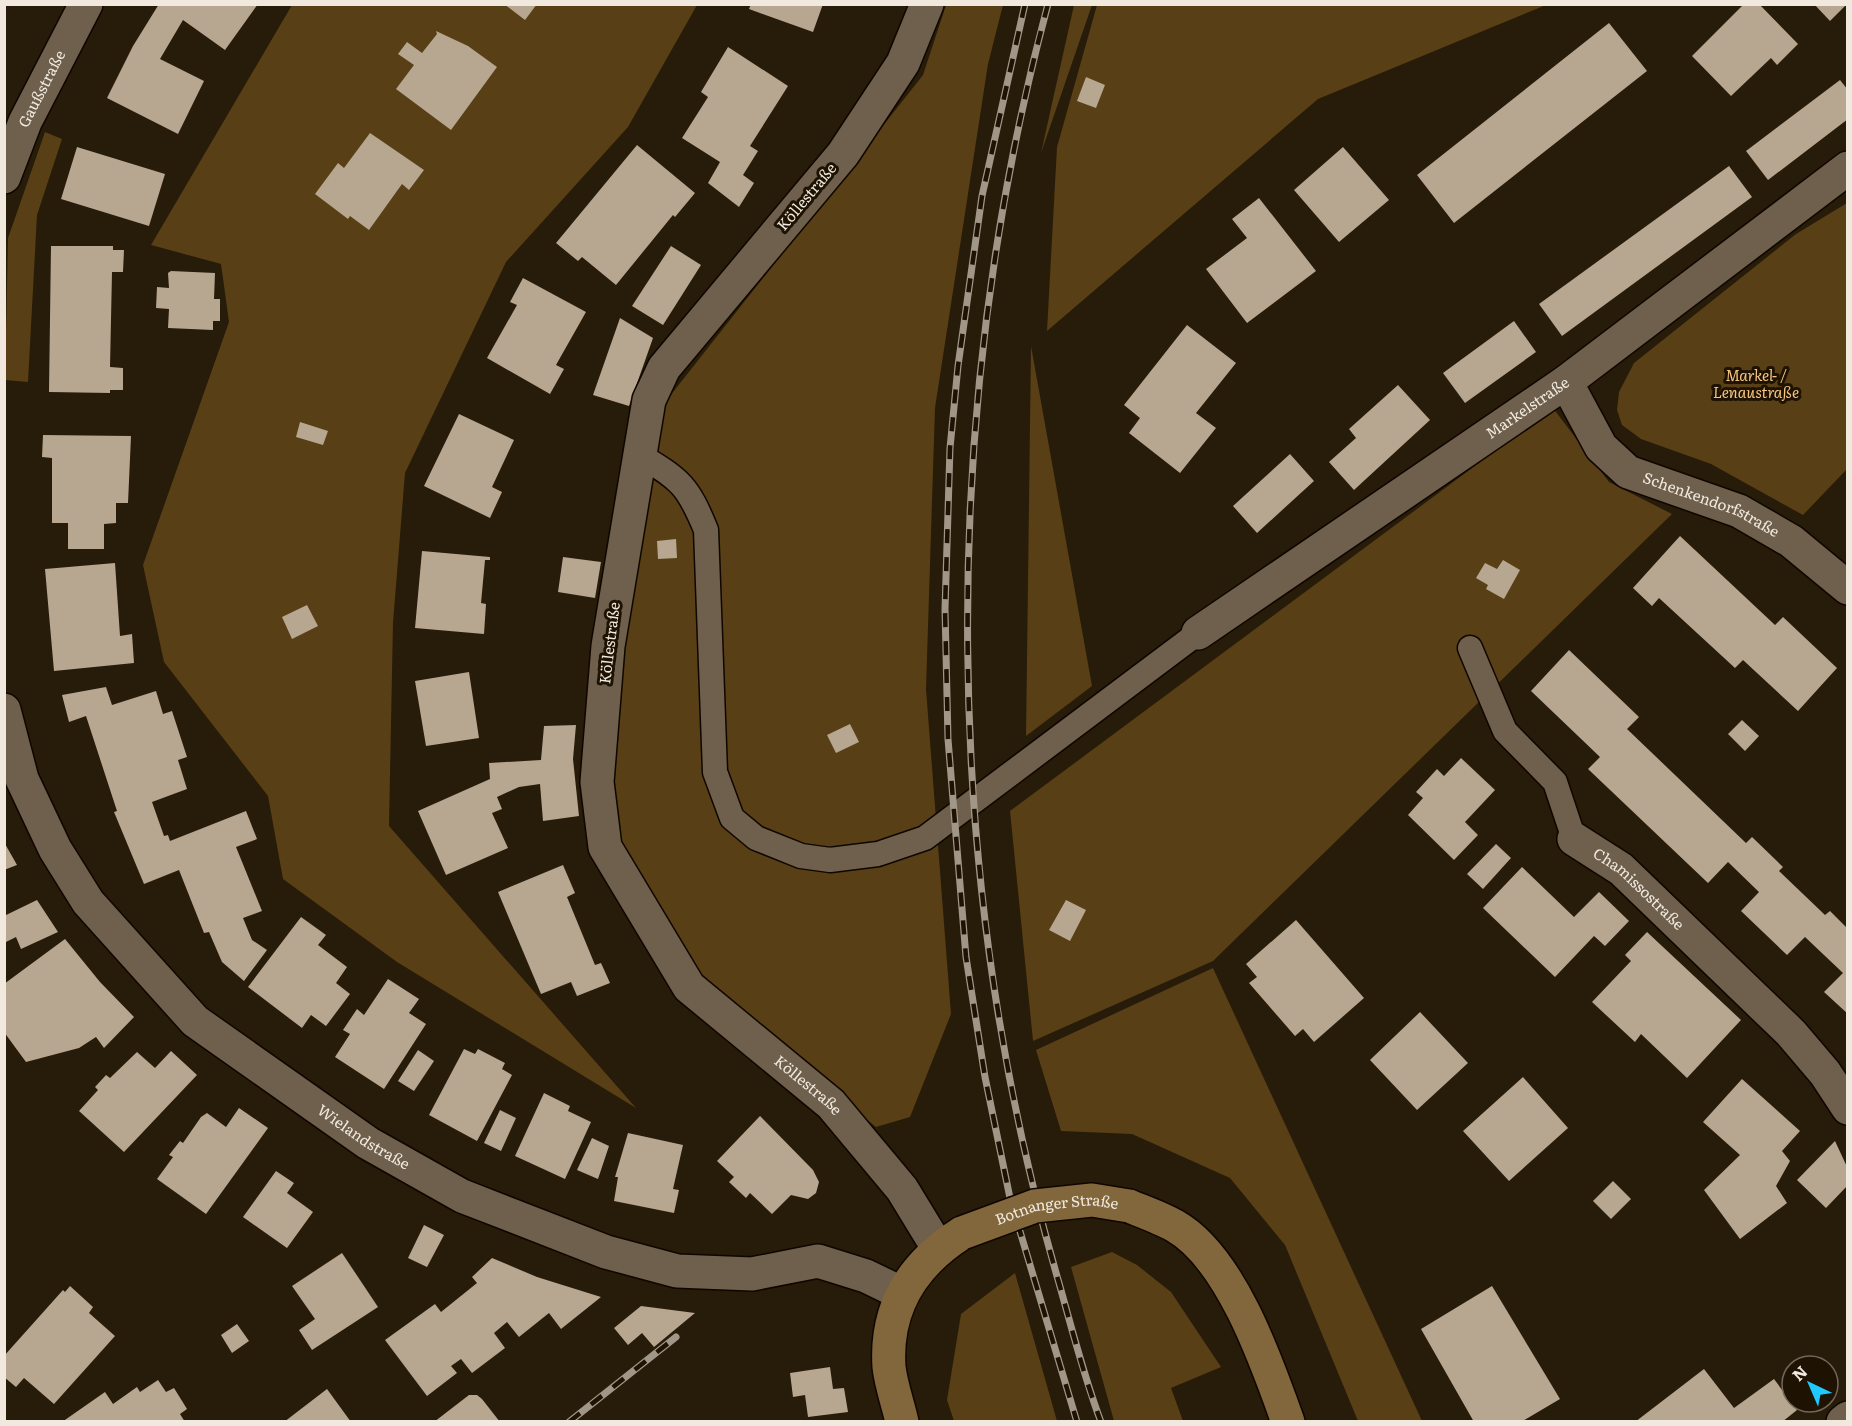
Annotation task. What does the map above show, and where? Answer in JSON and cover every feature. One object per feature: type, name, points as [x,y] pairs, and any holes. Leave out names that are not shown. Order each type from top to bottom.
[{"type":"main road","name":"Botnanger Straße","points":[[950,1241],[1035,1206],[1092,1200],[1129,1206],[1176,1226],[1213,1261],[1242,1308],[1288,1422]]},
{"type":"main road","points":[[902,1422],[889,1368],[891,1331],[901,1293],[950,1241]]},
{"type":"street","name":"Gaußstraße","points":[[4,177],[25,122],[86,4]]},
{"type":"street","name":"Köllestraße","points":[[927,4],[903,63],[843,154],[664,368],[650,400],[608,646],[597,782],[605,847],[689,987],[831,1104],[902,1189],[950,1241]]},
{"type":"street","name":"Markelstraße","points":[[1198,633],[1566,382],[1848,168]]},
{"type":"street","name":"Schenkendorfstraße","points":[[1566,382],[1601,447],[1628,472],[1739,511],[1791,541],[1848,588]]},
{"type":"street","name":"Wielandstraße","points":[[4,710],[22,779],[55,849],[88,902],[195,1021],[368,1143],[462,1196],[606,1252],[677,1271],[752,1274],[818,1260],[866,1276],[901,1293]]},
{"type":"street","name":"Chamissostraße","points":[[1574,839],[1621,869],[1791,1034],[1825,1073],[1848,1108]]},
{"type":"street","points":[[1843,1422],[1848,1418]]},
{"type":"lane","points":[[641,456],[675,476],[694,502],[706,530],[715,772],[732,818],[756,838],[801,856],[830,860],[878,854],[925,838],[1198,633]]},
{"type":"lane","name":"Chamissostraße","points":[[1470,648],[1505,731],[1555,782],[1574,839]]},
{"type":"green space","points":[[292,5],[697,5],[628,127],[506,262],[405,473],[393,623],[389,826],[636,1108],[397,962],[283,879],[268,796],[164,662],[143,565],[229,322],[221,264],[151,245]]},
{"type":"green space","points":[[946,5],[1003,5],[988,64],[935,408],[926,689],[951,1014],[910,1117],[876,1127],[699,984],[612,842],[609,772],[621,647],[662,406],[923,75]]},
{"type":"green space","points":[[1074,5],[1092,5],[1041,153]]},
{"type":"green space","points":[[1097,5],[1546,5],[1318,99],[1047,331],[1057,147]]},
{"type":"green space","points":[[45,132],[62,139],[37,215],[28,382],[5,380],[8,238]]},
{"type":"green space","name":"Markel- / Lenaustraße","points":[[1847,203],[1847,469],[1803,515],[1711,464],[1641,439],[1622,425],[1617,410],[1619,392],[1634,363],[1796,234]]},
{"type":"green space","points":[[1031,346],[1092,686],[1026,736]]},
{"type":"green space","points":[[1553,408],[1609,482],[1672,514],[1213,961],[1033,1041],[1010,811]]},
{"type":"green space","points":[[1213,968],[1422,1421],[1358,1421],[1285,1245],[1230,1178],[1132,1134],[1061,1131],[1036,1050]]},
{"type":"green space","points":[[1112,1252],[1137,1265],[1171,1292],[1221,1367],[1171,1388],[1183,1421],[1114,1421],[1071,1267]]},
{"type":"green space","points":[[1015,1273],[1057,1421],[954,1421],[947,1400],[961,1314]]},
{"type":"building","points":[[159,4],[258,4],[225,50],[183,20],[160,59],[204,81],[178,134],[107,98],[133,46]]},
{"type":"building","points":[[504,4],[537,4],[525,20]]},
{"type":"building","points":[[751,4],[823,4],[813,32],[749,9]]},
{"type":"building","points":[[1744,4],[1759,4],[1798,44],[1777,65],[1771,58],[1731,96],[1692,56]]},
{"type":"building","points":[[1814,4],[1847,4],[1830,21]]},
{"type":"building","points":[[1609,23],[1647,71],[1454,223],[1417,175]]},
{"type":"building","points":[[436,31],[468,46],[497,67],[451,130],[396,89],[414,65],[398,54],[407,42],[422,53],[437,34]]},
{"type":"building","points":[[728,47],[788,86],[750,146],[758,151],[743,175],[754,183],[739,207],[708,183],[720,162],[682,138],[708,97],[701,92]]},
{"type":"building","points":[[1086,77],[1105,85],[1096,108],[1077,101]]},
{"type":"building","points":[[1840,80],[1848,90],[1848,119],[1768,180],[1746,151]]},
{"type":"building","points":[[370,133],[424,170],[409,190],[402,184],[369,230],[350,216],[348,219],[315,194],[338,163],[344,168]]},
{"type":"building","points":[[637,145],[695,193],[675,217],[673,215],[616,285],[582,257],[578,261],[556,243]]},
{"type":"building","points":[[77,147],[165,174],[149,226],[61,199]]},
{"type":"building","points":[[1343,147],[1389,200],[1339,242],[1294,190]]},
{"type":"building","points":[[1729,166],[1752,197],[1562,336],[1539,304]]},
{"type":"building","points":[[1259,198],[1316,271],[1247,323],[1206,269],[1247,238],[1232,219]]},
{"type":"building","points":[[51,246],[113,246],[113,250],[124,250],[123,272],[112,272],[110,367],[123,368],[123,390],[110,390],[110,393],[49,392]]},
{"type":"building","points":[[671,246],[701,265],[663,325],[632,306]]},
{"type":"building","points":[[171,271],[215,273],[214,299],[220,299],[220,321],[213,321],[213,330],[168,328],[169,309],[156,308],[157,287],[169,288],[168,273]]},
{"type":"building","points":[[523,278],[586,312],[556,365],[564,369],[550,394],[487,358],[517,305],[510,302]]},
{"type":"building","points":[[620,318],[653,338],[629,406],[593,395]]},
{"type":"building","points":[[1514,321],[1536,352],[1465,403],[1443,373]]},
{"type":"building","points":[[1187,325],[1236,363],[1196,413],[1216,428],[1180,473],[1129,433],[1140,418],[1124,405]]},
{"type":"building","points":[[1398,385],[1430,420],[1354,490],[1329,462],[1356,438],[1349,429]]},
{"type":"building","points":[[459,414],[514,440],[492,487],[502,492],[490,518],[424,486]]},
{"type":"building","points":[[300,422],[328,431],[323,445],[296,437]]},
{"type":"building","points":[[43,435],[131,436],[128,503],[116,503],[116,523],[104,524],[104,549],[68,549],[68,523],[52,523],[52,458],[42,457]]},
{"type":"building","points":[[1290,454],[1314,481],[1257,533],[1233,506]]},
{"type":"building","points":[[1680,536],[1775,625],[1783,617],[1837,668],[1798,711],[1743,660],[1735,668],[1659,598],[1652,606],[1633,588]]},
{"type":"building","points":[[676,539],[677,558],[658,559],[657,541]]},
{"type":"building","points":[[422,551],[490,557],[490,560],[485,560],[481,603],[486,604],[484,634],[415,628]]},
{"type":"building","points":[[563,557],[601,562],[595,598],[558,592]]},
{"type":"building","points":[[1503,560],[1520,570],[1504,599],[1486,589],[1488,585],[1476,578],[1485,563],[1497,569]]},
{"type":"building","points":[[115,563],[120,636],[132,634],[134,663],[54,671],[45,569]]},
{"type":"building","points":[[307,605],[318,626],[292,639],[282,617]]},
{"type":"building","points":[[1569,650],[1639,717],[1627,729],[1746,843],[1752,837],[1783,867],[1779,871],[1825,915],[1830,911],[1848,929],[1848,1014],[1824,992],[1843,973],[1805,937],[1787,955],[1741,911],[1759,892],[1728,862],[1708,883],[1588,769],[1600,757],[1531,691]]},
{"type":"building","points":[[469,672],[479,738],[426,746],[415,681]]},
{"type":"building","points":[[106,687],[112,705],[156,691],[163,714],[172,711],[187,757],[178,760],[187,789],[152,802],[164,836],[168,835],[170,841],[246,811],[257,839],[236,847],[262,911],[243,918],[252,940],[267,950],[244,981],[222,962],[209,932],[204,933],[179,870],[144,884],[114,812],[117,811],[86,716],[69,722],[62,695]]},
{"type":"building","points":[[1742,720],[1759,736],[1745,751],[1728,734]]},
{"type":"building","points":[[850,724],[859,742],[836,753],[827,735]]},
{"type":"building","points":[[576,725],[573,759],[579,816],[543,821],[540,784],[519,787],[497,797],[502,809],[492,813],[508,848],[446,875],[418,811],[490,779],[489,763],[541,760],[544,726]]},
{"type":"building","points":[[1461,758],[1495,790],[1465,822],[1478,835],[1454,860],[1408,815],[1423,798],[1416,792],[1437,769],[1444,776]]},
{"type":"building","points":[[4,842],[17,865],[4,870]]},
{"type":"building","points":[[1496,844],[1511,858],[1483,889],[1467,874]]},
{"type":"building","points":[[563,865],[575,893],[567,897],[595,965],[601,963],[610,983],[577,996],[571,982],[541,994],[498,892]]},
{"type":"building","points":[[1522,867],[1574,917],[1599,892],[1629,921],[1605,946],[1594,936],[1555,977],[1483,908]]},
{"type":"building","points":[[37,900],[58,932],[21,949],[16,937],[4,943],[4,916]]},
{"type":"building","points":[[1066,900],[1086,910],[1070,941],[1049,930]]},
{"type":"building","points":[[301,917],[326,935],[318,945],[347,967],[336,983],[350,994],[326,1026],[311,1015],[302,1028],[248,987]]},
{"type":"building","points":[[1296,920],[1364,998],[1314,1042],[1303,1029],[1295,1036],[1249,983],[1257,977],[1246,964]]},
{"type":"building","points":[[1647,932],[1741,1020],[1687,1078],[1641,1034],[1635,1042],[1592,1002],[1631,961],[1625,955]]},
{"type":"building","points":[[65,939],[100,982],[134,1017],[104,1048],[96,1037],[79,1048],[26,1062],[4,1032],[4,984]]},
{"type":"building","points":[[388,979],[419,999],[409,1013],[426,1024],[384,1089],[335,1057],[350,1034],[343,1030],[357,1009],[364,1015]]},
{"type":"building","points":[[1420,1012],[1468,1063],[1417,1110],[1370,1060]]},
{"type":"building","points":[[464,1049],[475,1054],[478,1049],[505,1063],[502,1069],[512,1075],[477,1141],[429,1115]]},
{"type":"building","points":[[418,1050],[434,1061],[414,1091],[398,1081]]},
{"type":"building","points":[[171,1051],[197,1075],[124,1152],[79,1111],[98,1090],[95,1087],[106,1075],[110,1078],[137,1052],[155,1068]]},
{"type":"building","points":[[1523,1077],[1568,1128],[1509,1181],[1463,1131]]},
{"type":"building","points":[[1742,1079],[1800,1131],[1782,1151],[1790,1161],[1776,1186],[1787,1203],[1740,1239],[1704,1190],[1740,1155],[1703,1122]]},
{"type":"building","points":[[544,1093],[570,1106],[568,1111],[591,1122],[565,1179],[515,1156]]},
{"type":"building","points":[[239,1108],[268,1128],[206,1214],[157,1179],[173,1157],[169,1155],[180,1141],[183,1143],[201,1117],[207,1113],[226,1127]]},
{"type":"building","points":[[500,1110],[516,1118],[501,1151],[484,1143]]},
{"type":"building","points":[[760,1116],[813,1170],[819,1182],[816,1193],[808,1199],[791,1195],[772,1214],[750,1193],[746,1198],[729,1182],[734,1177],[717,1161]]},
{"type":"building","points":[[628,1133],[683,1145],[673,1189],[679,1190],[674,1213],[614,1201],[618,1177],[615,1177]]},
{"type":"building","points":[[592,1138],[609,1146],[598,1179],[577,1170]]},
{"type":"building","points":[[1835,1141],[1848,1169],[1848,1185],[1826,1208],[1797,1180]]},
{"type":"building","points":[[276,1171],[294,1183],[287,1193],[313,1212],[287,1248],[243,1217]]},
{"type":"building","points":[[1613,1181],[1631,1199],[1611,1219],[1593,1201]]},
{"type":"building","points":[[424,1225],[444,1235],[427,1267],[408,1258]]},
{"type":"building","points":[[342,1253],[378,1307],[312,1350],[299,1330],[315,1319],[292,1286]]},
{"type":"building","points":[[492,1258],[537,1277],[601,1297],[561,1329],[549,1313],[519,1337],[507,1322],[494,1333],[505,1348],[472,1373],[461,1359],[451,1366],[457,1373],[427,1396],[385,1340],[435,1304],[441,1312],[477,1283],[472,1277]]},
{"type":"building","points":[[70,1286],[93,1307],[89,1313],[115,1336],[54,1404],[24,1378],[16,1387],[4,1377],[4,1356],[63,1290],[65,1292]]},
{"type":"building","points":[[1492,1286],[1560,1399],[1521,1422],[1474,1422],[1421,1329]]},
{"type":"building","points":[[641,1306],[695,1313],[654,1347],[642,1333],[628,1345],[614,1328]]},
{"type":"building","points":[[237,1324],[249,1341],[232,1353],[221,1335]]},
{"type":"building","points":[[830,1367],[833,1389],[844,1388],[848,1412],[808,1417],[805,1395],[793,1397],[790,1373]]},
{"type":"building","points":[[1704,1369],[1734,1408],[1774,1379],[1780,1387],[1780,1414],[1792,1414],[1782,1422],[1635,1422]]},
{"type":"building","points":[[158,1380],[166,1392],[174,1388],[187,1409],[180,1414],[185,1422],[62,1422],[105,1392],[113,1404],[137,1387],[140,1392]]},
{"type":"building","points":[[327,1389],[351,1422],[284,1422]]},
{"type":"building","points":[[469,1395],[477,1395],[482,1399],[500,1422],[434,1422]]},
{"type":"railway","points":[[1025,4],[982,196],[958,366],[950,448],[945,609],[948,739],[966,957],[985,1077],[1010,1198],[1077,1422]]},
{"type":"railway","points":[[1048,4],[1012,160],[987,320],[972,482],[968,645],[974,808],[992,969],[1020,1128],[1059,1283],[1101,1422]]},
{"type":"railway","points":[[569,1422],[676,1337]]}]
